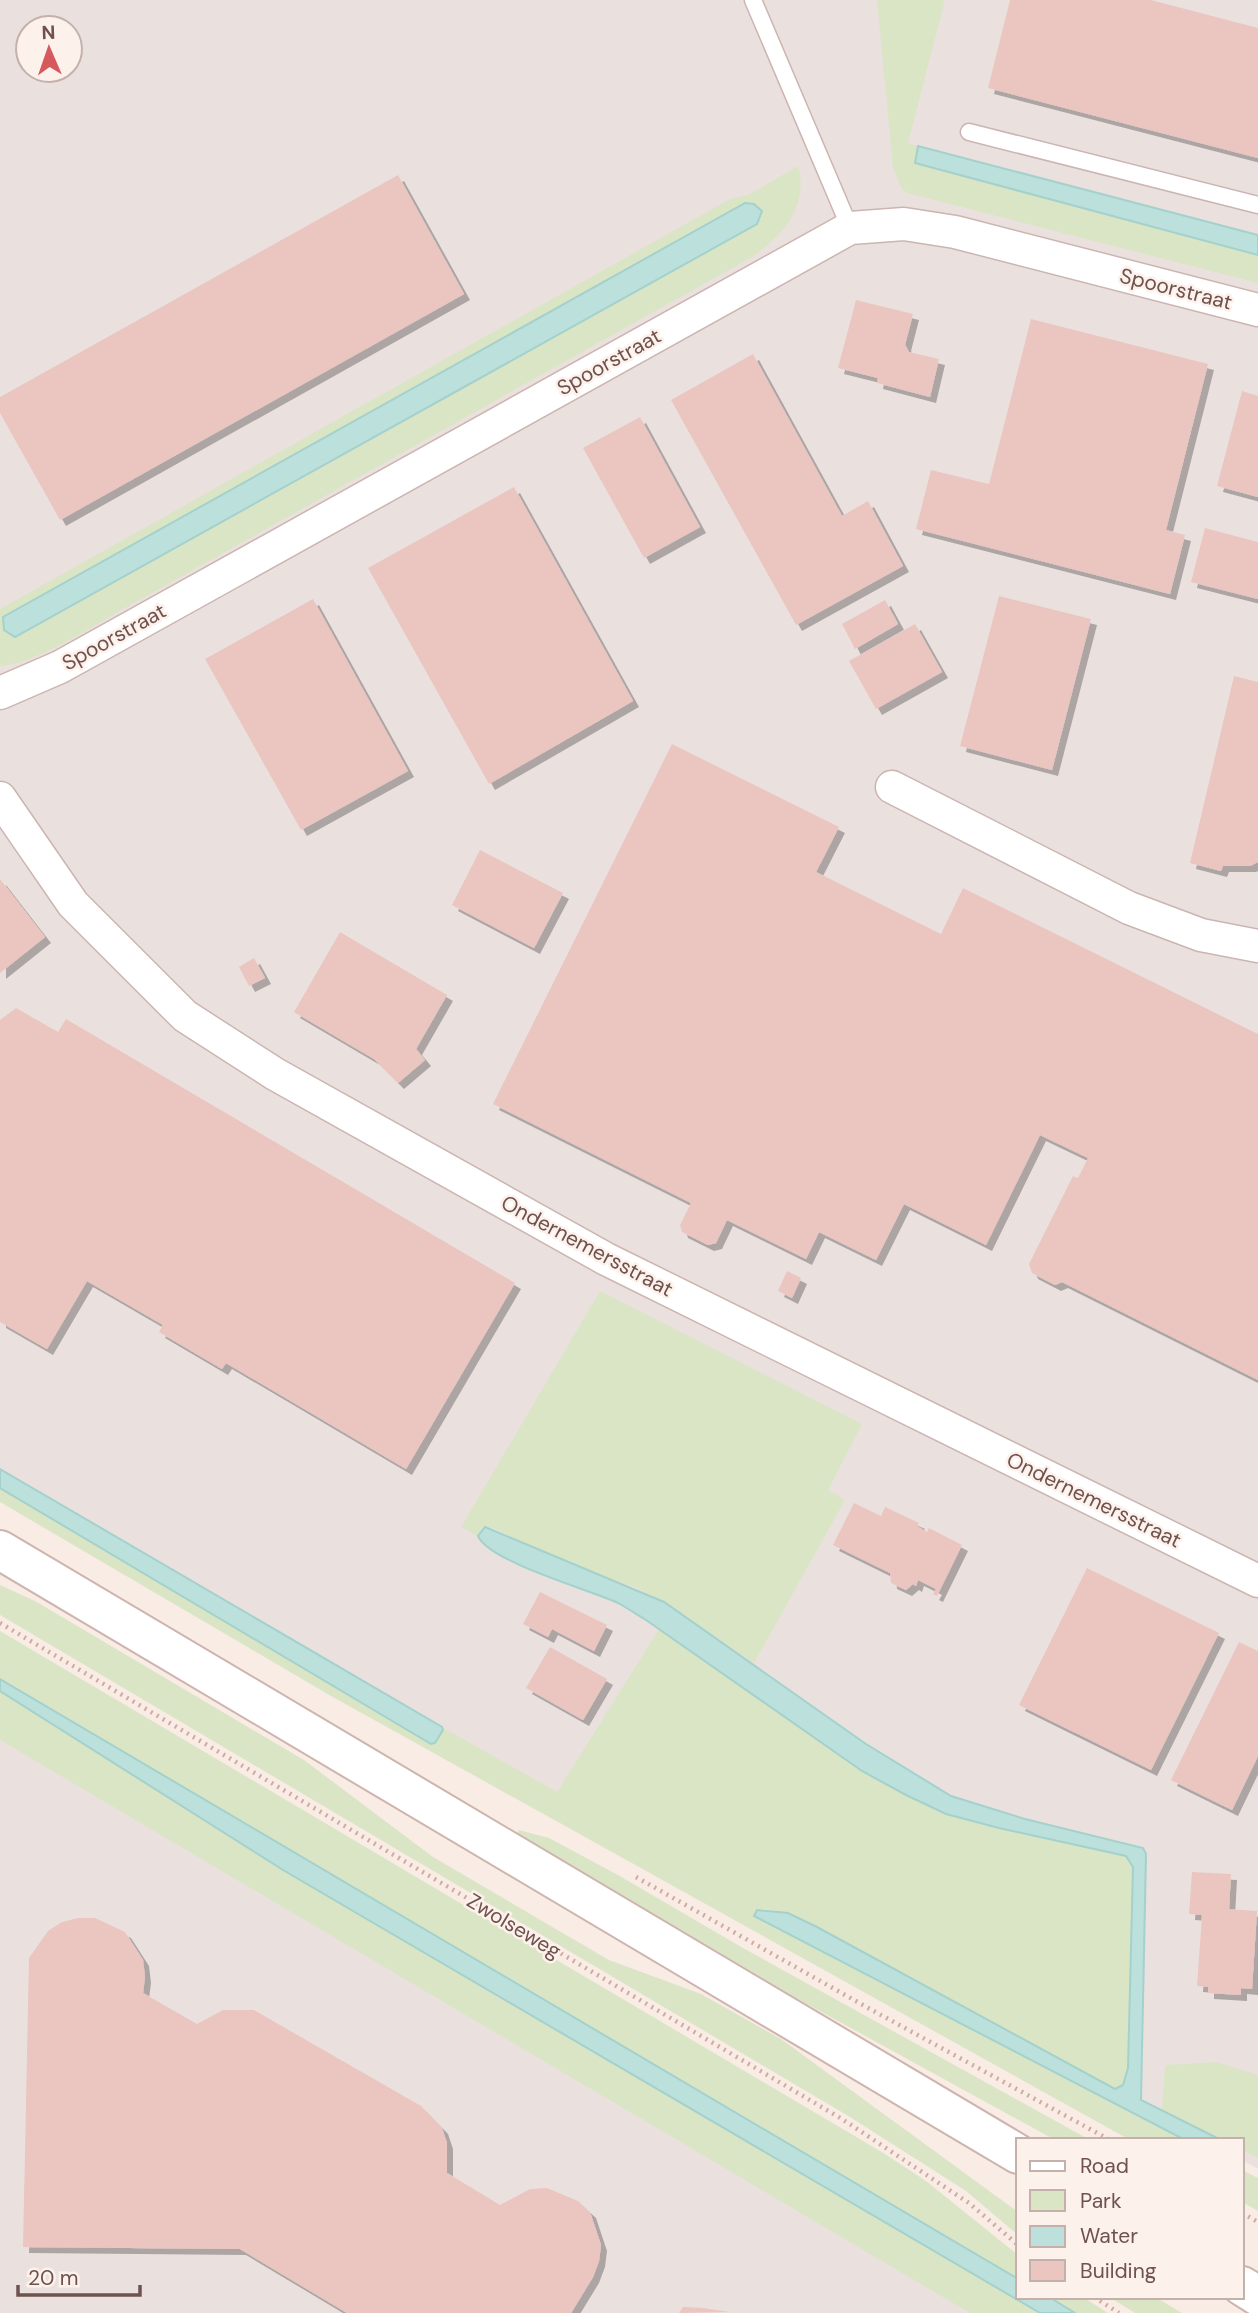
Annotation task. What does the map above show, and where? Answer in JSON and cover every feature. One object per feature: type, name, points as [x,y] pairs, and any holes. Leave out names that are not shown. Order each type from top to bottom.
[{"type":"main road","points":[[0,1550],[1016,2153]]},
{"type":"street","name":"Spoorstraat","points":[[0,693],[60,667],[850,228],[904,224],[955,232],[1258,310]]},
{"type":"street","points":[[892,786],[1129,908],[1202,936],[1258,946]]},
{"type":"street","name":"Ondernemersstraat","points":[[0,798],[73,904],[186,1016],[275,1074],[606,1259],[1258,1581]]},
{"type":"lane","points":[[753,0],[850,228]]},
{"type":"lane","points":[[969,132],[1258,205]]},
{"type":"path","name":"Zwolseweg","points":[[0,1623],[842,2119],[969,2203],[1016,2243]]},
{"type":"path","points":[[1097,2299],[1119,2313]]},
{"type":"shaded area","points":[[0,0],[1258,0],[1258,2169],[1244,2161],[1244,2138],[1199,2138],[236,1622],[0,1482]]},
{"type":"shaded area","points":[[0,1686],[1016,2296],[1016,2299],[1023,2299],[1057,2313],[0,2313]]},
{"type":"green space","points":[[877,0],[945,0],[908,143],[918,146],[915,163],[1258,255],[1258,283],[907,193],[901,187],[893,168]]},
{"type":"green space","points":[[798,166],[800,194],[791,219],[774,239],[752,257],[64,643],[31,658],[0,666],[0,609],[730,199],[748,195]],"holes":[[[745,203],[753,204],[4,617]]]},
{"type":"green space","points":[[600,1291],[862,1424],[828,1490],[845,1500],[754,1663],[664,1602],[637,1588],[553,1558],[493,1528],[485,1527],[478,1536],[461,1527]]},
{"type":"green space","points":[[0,1488],[430,1743],[443,1730],[442,1727],[557,1792],[659,1629],[862,1771],[906,1795],[1126,1856],[1133,1866],[1128,2068],[1123,2085],[1114,2089],[788,1913],[763,1909],[754,1916],[1181,2138],[1126,2138],[331,1696],[0,1502]]},
{"type":"green space","points":[[0,1585],[35,1601],[304,1760],[433,1857],[609,1960],[701,1994],[781,2039],[1016,2211],[1016,2233],[966,2191],[850,2117],[0,1615]]},
{"type":"green space","points":[[0,1631],[885,2154],[926,2181],[1016,2253],[1016,2278],[0,1679]]},
{"type":"green space","points":[[0,1691],[283,1870],[1040,2313],[970,2313],[0,1740]]},
{"type":"green space","points":[[519,1830],[549,1838],[1086,2138],[1051,2138],[796,1998],[517,1833]]},
{"type":"green space","points":[[1217,2062],[1258,2075],[1258,2158],[1244,2151],[1244,2138],[1217,2138],[1162,2111],[1165,2065]]},
{"type":"green space","points":[[1244,2171],[1258,2178],[1258,2211],[1244,2203]]},
{"type":"green space","points":[[1052,2299],[1086,2299],[1108,2313],[1075,2313]]},
{"type":"green space","points":[[1112,2299],[1158,2299],[1182,2313],[1135,2313]]},
{"type":"water","points":[[918,146],[1258,235],[1258,255],[915,163]]},
{"type":"water","points":[[745,203],[754,204],[762,211],[757,224],[15,637],[4,630],[3,617]]},
{"type":"water","points":[[0,1469],[443,1730],[435,1743],[431,1744],[0,1488]]},
{"type":"water","points":[[485,1527],[664,1602],[866,1744],[951,1796],[1025,1819],[1143,1848],[1146,1854],[1141,2100],[1217,2138],[1181,2138],[754,1916],[757,1910],[788,1913],[1115,2089],[1123,2085],[1128,2068],[1133,1867],[1126,1856],[946,1814],[906,1795],[862,1771],[646,1620],[605,1597],[501,1556],[486,1546],[478,1536]]},
{"type":"water","points":[[0,1679],[1016,2278],[1016,2299],[283,1870],[0,1691]]},
{"type":"water","points":[[1016,2299],[1052,2299],[1075,2313],[1040,2313]]},
{"type":"building","points":[[1010,0],[1151,0],[1258,28],[1258,158],[988,88]]},
{"type":"building","points":[[398,175],[464,294],[60,520],[0,413],[0,397]]},
{"type":"building","points":[[856,300],[913,314],[905,345],[909,352],[939,359],[930,397],[877,383],[878,378],[838,368]]},
{"type":"building","points":[[1031,319],[1208,364],[1166,530],[1185,535],[1170,594],[916,529],[931,470],[989,484]]},
{"type":"building","points":[[753,354],[842,516],[868,501],[903,566],[796,625],[671,400]]},
{"type":"building","points":[[1242,391],[1258,396],[1258,497],[1217,486]]},
{"type":"building","points":[[640,417],[700,527],[644,558],[583,448]]},
{"type":"building","points":[[514,487],[633,701],[489,784],[368,568]]},
{"type":"building","points":[[1205,528],[1258,542],[1258,599],[1191,582]]},
{"type":"building","points":[[999,596],[1091,619],[1052,770],[960,746]]},
{"type":"building","points":[[313,599],[408,771],[301,830],[205,659]]},
{"type":"building","points":[[885,600],[898,624],[855,649],[842,624]]},
{"type":"building","points":[[915,624],[942,672],[876,709],[849,661]]},
{"type":"building","points":[[1234,676],[1258,682],[1258,862],[1250,866],[1223,866],[1221,871],[1190,863]]},
{"type":"building","points":[[672,744],[839,827],[816,872],[941,934],[963,888],[1258,1034],[1258,1380],[1062,1282],[1055,1285],[1032,1273],[1029,1264],[1073,1176],[1078,1178],[1088,1158],[1040,1135],[986,1245],[904,1204],[876,1260],[819,1232],[806,1259],[727,1220],[716,1243],[708,1245],[682,1232],[680,1225],[691,1203],[493,1104]]},
{"type":"building","points":[[480,850],[563,893],[534,948],[452,905]]},
{"type":"building","points":[[0,879],[45,937],[0,973]]},
{"type":"building","points":[[340,932],[447,995],[416,1049],[425,1060],[398,1083],[374,1059],[294,1012]]},
{"type":"building","points":[[254,958],[265,978],[249,986],[239,967]]},
{"type":"building","points":[[16,1008],[58,1032],[66,1019],[515,1283],[406,1469],[226,1363],[222,1369],[159,1332],[163,1325],[87,1281],[47,1349],[0,1322],[0,1020]]},
{"type":"building","points":[[787,1271],[801,1278],[792,1298],[778,1291]]},
{"type":"building","points":[[854,1503],[881,1516],[885,1507],[919,1523],[917,1526],[927,1532],[929,1528],[962,1545],[937,1596],[933,1594],[936,1589],[918,1580],[916,1586],[913,1584],[906,1590],[891,1583],[890,1573],[833,1545]]},
{"type":"building","points":[[1087,1568],[1219,1633],[1151,1770],[1019,1705]]},
{"type":"building","points":[[540,1592],[607,1625],[594,1651],[552,1629],[548,1637],[523,1624]]},
{"type":"building","points":[[1239,1642],[1258,1651],[1258,1756],[1232,1810],[1171,1780]]},
{"type":"building","points":[[550,1647],[607,1679],[583,1720],[526,1688]]},
{"type":"building","points":[[1192,1872],[1231,1874],[1229,1909],[1257,1911],[1252,1989],[1241,1988],[1241,1995],[1208,1993],[1208,1987],[1197,1986],[1202,1915],[1189,1914]]},
{"type":"building","points":[[95,1918],[125,1932],[143,1960],[143,1993],[197,2024],[223,2010],[254,2010],[421,2106],[442,2128],[447,2143],[447,2173],[500,2205],[530,2189],[547,2188],[578,2201],[590,2212],[601,2245],[593,2277],[571,2313],[347,2313],[240,2249],[23,2247],[29,1958],[48,1931],[62,1922]]},
{"type":"building","points":[[683,2307],[703,2308],[730,2312],[679,2313]]}]
